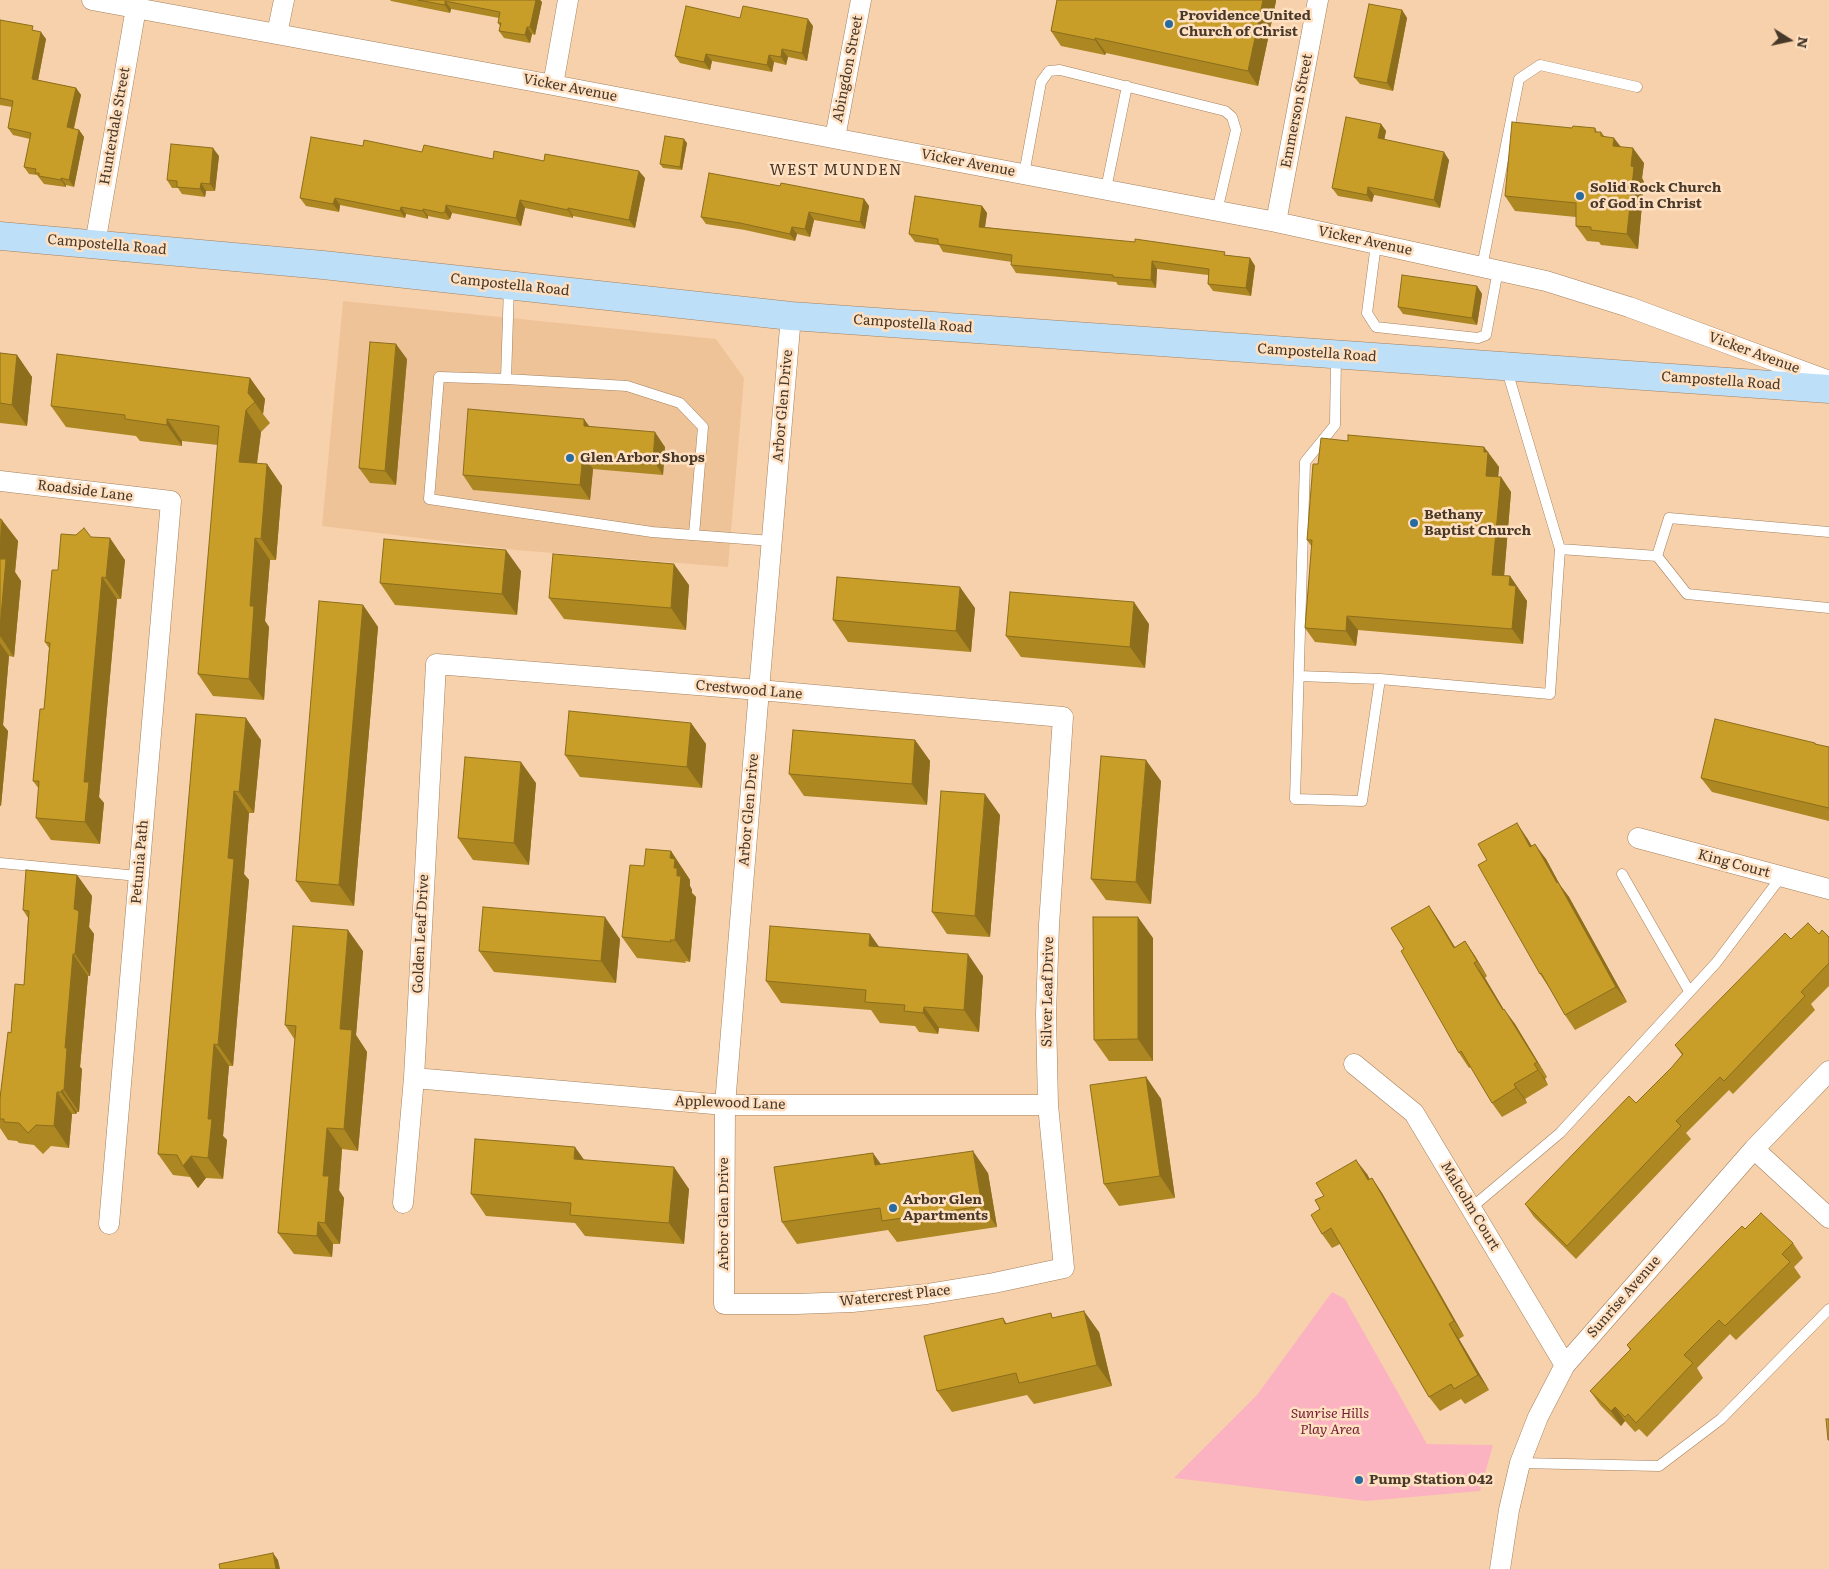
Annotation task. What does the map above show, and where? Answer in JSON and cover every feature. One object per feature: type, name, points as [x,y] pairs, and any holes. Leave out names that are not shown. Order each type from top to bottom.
[{"type":"main road","name":"Campostella Road","points":[[0,236],[323,264],[791,316],[1829,389]]},
{"type":"street","name":"Vicker Avenue","points":[[92,0],[1106,189],[1276,222],[1546,281],[1630,307],[1829,381]]},
{"type":"street","points":[[277,34],[284,0]]},
{"type":"street","points":[[553,85],[568,0]]},
{"type":"street","name":"Abingdon Street","points":[[834,138],[861,0]]},
{"type":"street","name":"Emmerson Street","points":[[1276,222],[1318,0]]},
{"type":"street","name":"Hunterdale Street","points":[[95,244],[136,8]]},
{"type":"street","name":"Arbor Glen Drive","points":[[724,1304],[725,1105],[791,316]]},
{"type":"street","name":"Roadside Lane","points":[[0,481],[171,500]]},
{"type":"street","name":"Petunia Path","points":[[109,1224],[171,500]]},
{"type":"street","name":"Crestwood Lane","points":[[436,664],[1063,717]]},
{"type":"street","name":"Golden Leaf Drive","points":[[403,1203],[414,1078],[436,664]]},
{"type":"street","name":"Silver Leaf Drive","points":[[1063,717],[1049,925],[1046,1014],[1048,1105],[1064,1268]]},
{"type":"street","name":"King Court","points":[[1638,838],[1829,889]]},
{"type":"street","name":"Malcolm Court","points":[[1354,1064],[1414,1113],[1565,1364]]},
{"type":"street","name":"Sunrise Avenue","points":[[1500,1569],[1509,1510],[1520,1463],[1538,1416],[1565,1364],[1754,1149],[1829,1071]]},
{"type":"street","name":"Applewood Lane","points":[[414,1078],[725,1105],[1048,1105]]},
{"type":"street","points":[[1754,1149],[1829,1218]]},
{"type":"street","name":"Watercrest Place","points":[[724,1304],[843,1302],[927,1294],[994,1283],[1064,1268]]},
{"type":"lane","points":[[1376,244],[1366,313],[1376,326],[1478,338],[1486,335],[1490,269],[1520,79],[1540,65],[1637,87]]},
{"type":"lane","points":[[1024,174],[1041,82],[1048,71],[1060,70],[1225,110],[1232,117],[1236,130],[1216,211]]},
{"type":"lane","points":[[1106,189],[1127,86]]},
{"type":"lane","points":[[506,379],[509,285]]},
{"type":"lane","points":[[1336,354],[1335,426],[1305,462],[1295,799],[1362,801],[1380,679]]},
{"type":"lane","points":[[1299,676],[1380,679],[1550,694],[1560,550],[1506,366]]},
{"type":"lane","points":[[694,535],[704,427],[680,403],[627,386],[440,377],[429,499],[632,529],[694,535],[772,541]]},
{"type":"lane","points":[[1657,556],[1669,518],[1829,532]]},
{"type":"lane","points":[[1560,550],[1657,556],[1687,594],[1829,608]]},
{"type":"lane","points":[[0,863],[138,876]]},
{"type":"lane","points":[[1622,874],[1690,991]]},
{"type":"lane","points":[[1471,1208],[1560,1133],[1716,963],[1781,877]]},
{"type":"lane","points":[[1520,1463],[1659,1466],[1721,1419],[1829,1309]]},
{"type":"shaded area","points":[[343,301],[716,339],[744,378],[728,567],[516,550],[322,526]]},
{"type":"green space","name":"Sunrise Hills Play Area","points":[[1332,1292],[1345,1299],[1427,1444],[1493,1445],[1480,1491],[1366,1501],[1174,1478],[1257,1395]]},
{"type":"building","points":[[418,0],[536,0],[530,27],[527,27],[525,35],[499,31],[501,23],[498,23],[500,12],[445,1],[445,5]]},
{"type":"building","name":"Providence United Church of Christ","points":[[1057,0],[1263,0],[1248,71],[1095,38],[1095,40],[1051,31]]},
{"type":"building","points":[[1369,4],[1402,10],[1387,83],[1354,77]]},
{"type":"building","points":[[686,6],[740,18],[743,6],[808,19],[802,53],[782,49],[781,57],[769,55],[767,65],[706,54],[704,62],[675,56]]},
{"type":"building","points":[[0,20],[33,26],[32,30],[41,32],[32,79],[76,88],[67,127],[79,130],[69,180],[39,176],[39,173],[35,173],[36,169],[24,167],[31,133],[8,128],[13,101],[0,98]]},
{"type":"building","points":[[1346,117],[1381,124],[1378,138],[1444,152],[1434,200],[1368,187],[1367,195],[1332,188]]},
{"type":"building","name":"Solid Rock Church of God in Christ","points":[[1512,122],[1572,128],[1573,126],[1595,128],[1595,132],[1601,132],[1601,136],[1614,138],[1613,146],[1633,148],[1631,166],[1634,167],[1627,234],[1591,230],[1591,227],[1576,226],[1576,203],[1505,196]]},
{"type":"building","points":[[665,136],[684,139],[680,167],[660,164]]},
{"type":"building","points":[[311,137],[363,146],[364,140],[422,152],[424,145],[493,159],[494,151],[544,161],[545,154],[639,171],[629,220],[520,200],[516,218],[446,205],[445,212],[442,213],[401,207],[400,211],[335,198],[333,204],[300,198]]},
{"type":"building","points":[[171,144],[213,148],[210,184],[201,183],[200,189],[177,187],[177,181],[167,180]]},
{"type":"building","points":[[709,173],[780,186],[781,183],[864,199],[860,222],[809,212],[805,229],[792,227],[790,234],[701,217]]},
{"type":"building","points":[[915,196],[982,206],[979,227],[1135,242],[1135,239],[1225,252],[1224,255],[1250,258],[1246,288],[1208,284],[1209,269],[1152,261],[1151,280],[1011,265],[1012,255],[938,244],[938,239],[909,234]]},
{"type":"building","points":[[1402,275],[1477,286],[1472,318],[1398,307]]},
{"type":"building","points":[[370,342],[396,344],[385,471],[359,468]]},
{"type":"building","points":[[0,353],[17,355],[12,405],[0,403]]},
{"type":"building","points":[[57,354],[250,378],[248,393],[255,402],[246,410],[239,462],[267,464],[261,539],[255,538],[250,606],[254,606],[249,679],[198,674],[219,426],[167,419],[167,425],[125,419],[125,415],[51,406]]},
{"type":"building","name":"Glen Arbor Shops","points":[[468,409],[584,419],[584,426],[655,432],[653,460],[583,454],[580,485],[463,475]]},
{"type":"building","name":"Bethany Baptist Church","points":[[1348,435],[1484,447],[1484,452],[1488,452],[1486,476],[1501,477],[1492,575],[1510,576],[1509,585],[1516,586],[1512,629],[1347,616],[1346,631],[1305,628],[1312,540],[1307,540],[1313,464],[1318,464],[1321,438],[1348,441]]},
{"type":"building","points":[[0,519],[2,520],[0,548]]},
{"type":"building","points":[[84,528],[91,537],[110,538],[106,578],[102,577],[84,782],[89,782],[85,822],[36,818],[39,781],[33,781],[40,709],[44,709],[50,643],[45,642],[52,570],[58,570],[61,534],[76,535]]},
{"type":"building","points":[[384,539],[506,550],[502,594],[380,583]]},
{"type":"building","points":[[553,554],[674,564],[671,608],[549,598]]},
{"type":"building","points":[[0,559],[6,559],[0,628]]},
{"type":"building","points":[[837,577],[960,587],[956,631],[833,620]]},
{"type":"building","points":[[1010,592],[1134,602],[1130,647],[1006,636]]},
{"type":"building","points":[[319,601],[363,605],[339,885],[296,881]]},
{"type":"building","points":[[569,711],[691,723],[687,767],[565,755]]},
{"type":"building","points":[[196,714],[246,718],[239,792],[234,791],[228,858],[234,859],[218,1045],[214,1044],[208,1119],[212,1119],[208,1158],[191,1156],[183,1166],[177,1155],[158,1154]]},
{"type":"building","points":[[1715,719],[1829,747],[1829,808],[1701,778]]},
{"type":"building","points":[[793,730],[915,740],[912,784],[789,774]]},
{"type":"building","points":[[1101,756],[1146,760],[1136,882],[1091,879]]},
{"type":"building","points":[[465,757],[521,762],[514,843],[458,838]]},
{"type":"building","points":[[941,791],[985,794],[975,916],[932,912]]},
{"type":"building","points":[[1517,823],[1530,847],[1535,844],[1558,882],[1616,987],[1565,1015],[1478,865],[1487,860],[1478,844]]},
{"type":"building","points":[[646,849],[671,851],[670,858],[675,859],[674,868],[677,868],[677,876],[681,876],[675,940],[670,940],[671,942],[622,937],[630,865],[644,866]]},
{"type":"building","points":[[26,870],[77,875],[74,909],[79,912],[75,954],[73,954],[65,1048],[67,1048],[64,1090],[57,1092],[54,1126],[36,1125],[28,1133],[19,1123],[4,1122],[4,1119],[0,1119],[0,1098],[8,1032],[11,1033],[15,984],[24,985],[29,911],[23,910]]},
{"type":"building","points":[[1429,906],[1454,948],[1465,941],[1477,961],[1474,963],[1537,1062],[1534,1064],[1538,1070],[1514,1084],[1516,1088],[1492,1103],[1461,1051],[1459,1053],[1401,951],[1404,949],[1391,928]]},
{"type":"building","points":[[483,907],[605,917],[601,961],[479,951]]},
{"type":"building","points":[[1093,917],[1138,917],[1138,1039],[1094,1040]]},
{"type":"building","points":[[1808,923],[1819,934],[1822,930],[1829,937],[1829,963],[1801,992],[1805,996],[1724,1081],[1720,1077],[1676,1121],[1681,1126],[1567,1246],[1525,1204],[1629,1096],[1636,1103],[1672,1067],[1683,1054],[1675,1045],[1785,933],[1791,939]]},
{"type":"building","points":[[293,926],[348,930],[340,1029],[352,1030],[344,1129],[327,1128],[323,1176],[329,1176],[325,1223],[318,1222],[317,1236],[278,1233],[296,1026],[285,1025]]},
{"type":"building","points":[[770,926],[870,934],[869,946],[968,954],[964,1010],[924,1007],[923,1013],[904,1011],[905,1005],[865,1002],[866,990],[766,981]]},
{"type":"building","points":[[1146,1077],[1160,1176],[1104,1184],[1090,1085]]},
{"type":"building","points":[[475,1139],[575,1147],[574,1159],[674,1167],[669,1223],[570,1215],[571,1203],[471,1194]]},
{"type":"building","points":[[973,1151],[982,1206],[882,1221],[880,1208],[782,1222],[774,1167],[873,1153],[875,1165]]},
{"type":"building","points":[[1356,1160],[1368,1180],[1372,1178],[1431,1280],[1454,1321],[1449,1324],[1478,1375],[1454,1389],[1451,1384],[1429,1397],[1331,1228],[1322,1234],[1311,1215],[1320,1209],[1315,1200],[1324,1196],[1316,1183]]},
{"type":"building","points":[[1761,1213],[1793,1243],[1782,1254],[1790,1262],[1725,1326],[1719,1320],[1684,1355],[1693,1363],[1636,1423],[1628,1414],[1625,1417],[1615,1407],[1611,1411],[1590,1391],[1631,1349],[1627,1345],[1742,1226],[1745,1229]]},
{"type":"building","points":[[1084,1311],[1097,1365],[1019,1383],[1016,1373],[937,1391],[924,1336],[1003,1318],[1005,1324],[1051,1313],[1052,1318]]},
{"type":"building","points":[[1826,1419],[1829,1419],[1829,1440],[1828,1440]]},
{"type":"building","points":[[273,1553],[276,1569],[220,1569],[219,1564]]},
{"type":"place","name":"Providence United Church of Christ","points":[[1169,24]]},
{"type":"place","name":"Solid Rock Church of God in Christ","points":[[1580,196]]},
{"type":"place","name":"Glen Arbor Shops","points":[[570,458]]},
{"type":"place","name":"Bethany Baptist Church","points":[[1414,523]]},
{"type":"place","name":"Arbor Glen Apartments","points":[[893,1208]]},
{"type":"place","name":"Pump Station 042","points":[[1359,1480]]},
{"type":"district","name":"WEST MUNDEN","points":[[836,171]]}]
